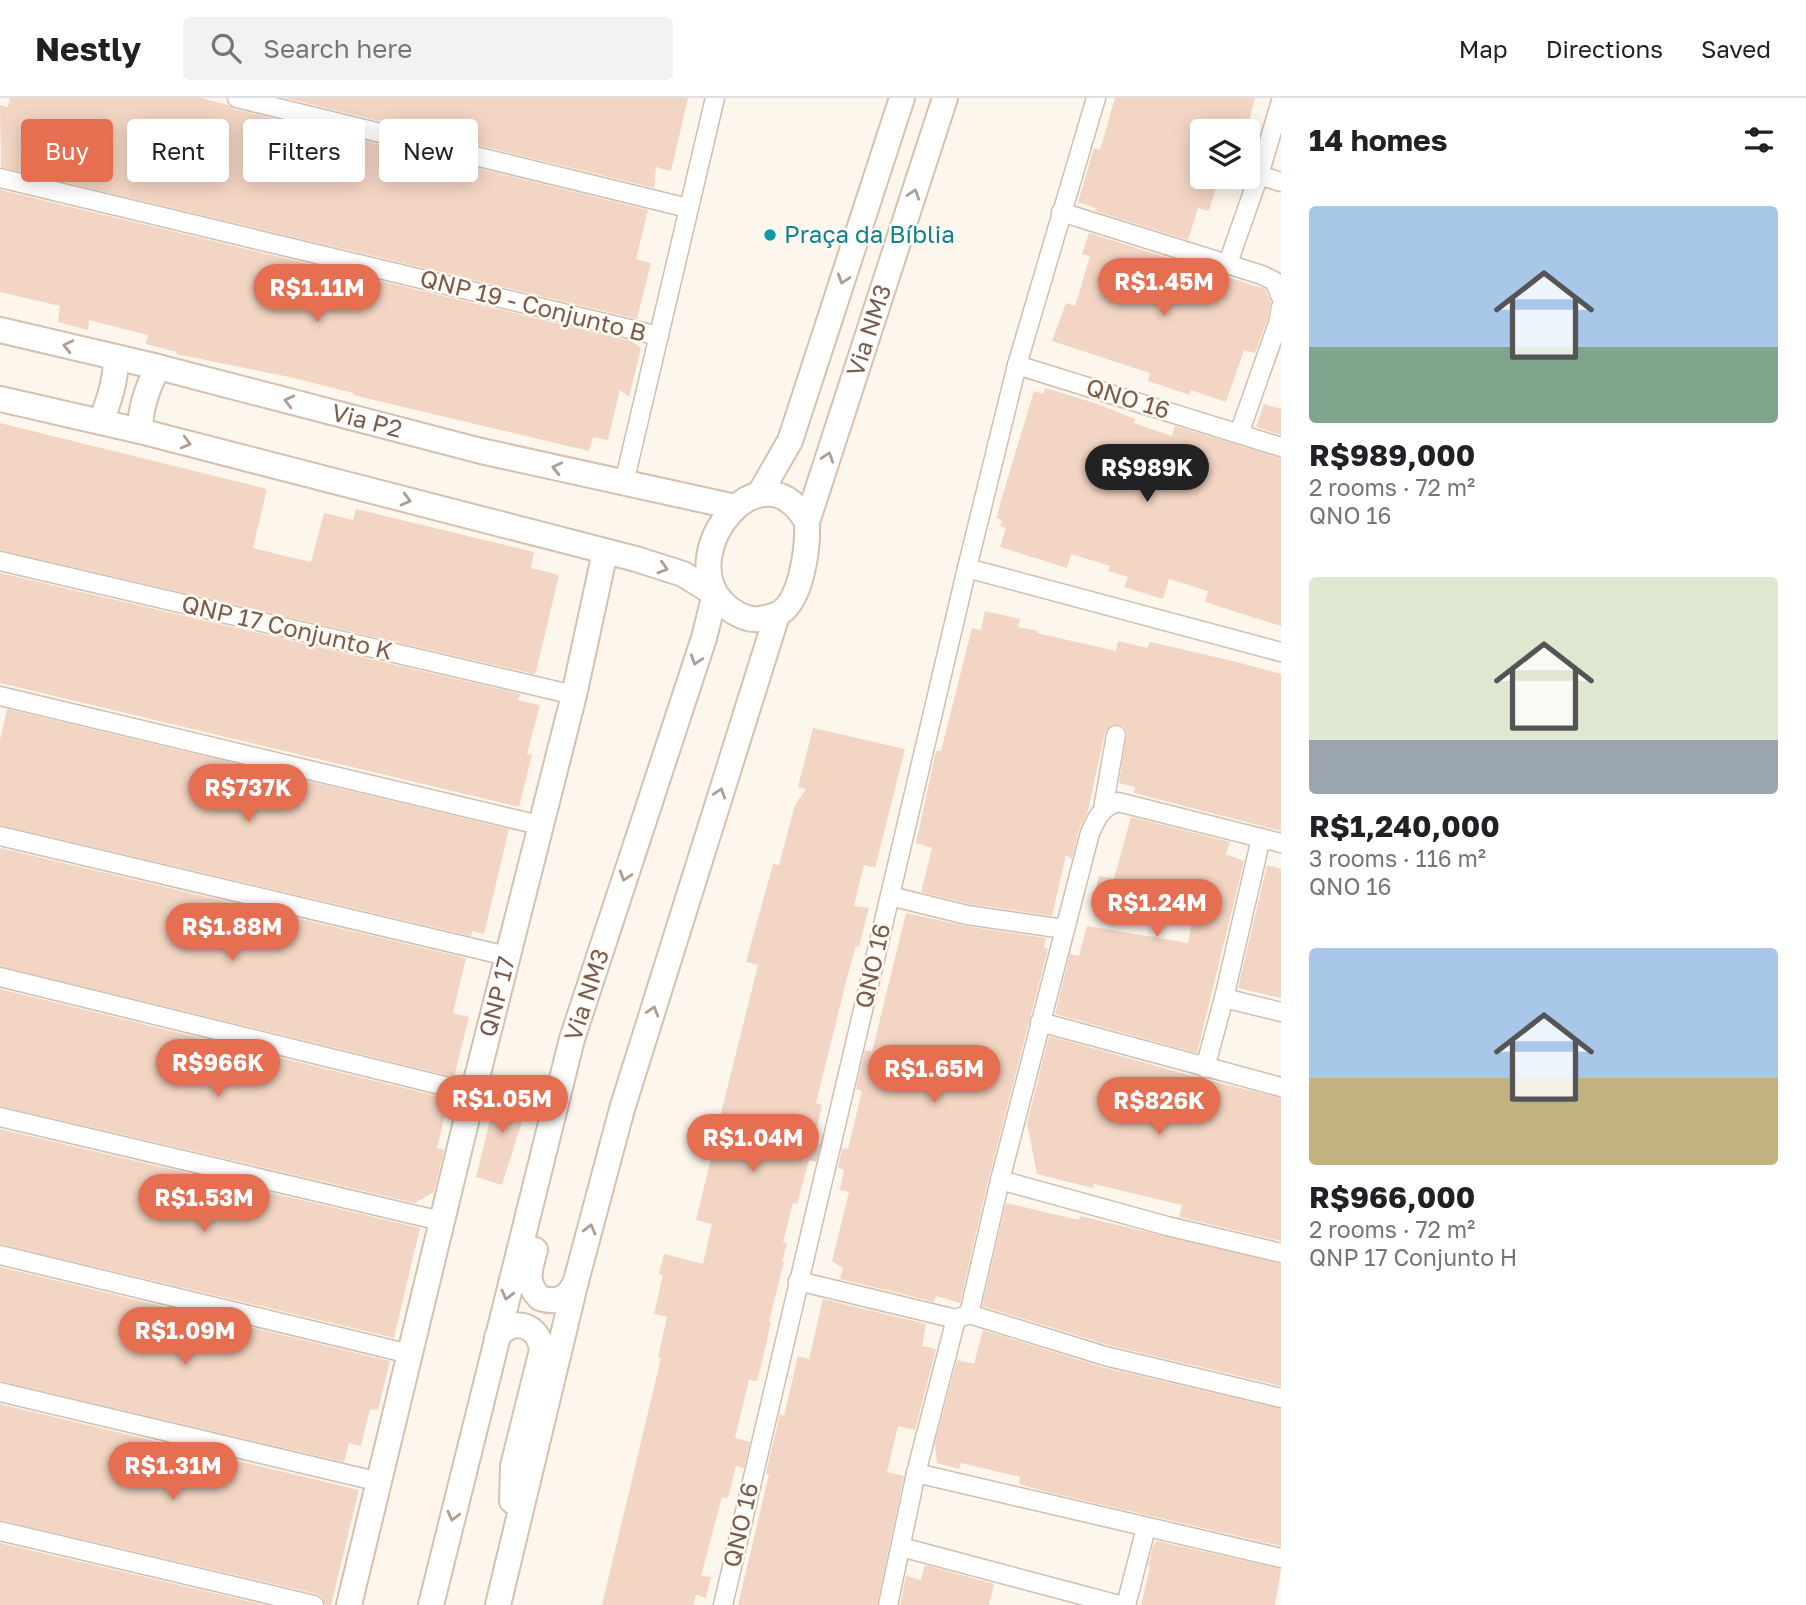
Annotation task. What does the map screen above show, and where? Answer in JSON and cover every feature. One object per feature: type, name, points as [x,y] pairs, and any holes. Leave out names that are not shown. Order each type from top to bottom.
[{"type":"main road","name":"Via NM3","points":[[760,493],[777,468],[790,441],[902,98]]},
{"type":"main road","name":"Via NM3","points":[[807,522],[945,98]]},
{"type":"main road","name":"Via P2","points":[[0,330],[158,367],[481,451],[735,507]]},
{"type":"main road","points":[[101,422],[116,375],[116,357]]},
{"type":"main road","points":[[140,431],[140,414],[150,382],[158,367]]},
{"type":"main road","points":[[0,399],[140,431],[605,552],[683,574],[715,594],[742,617],[755,620],[777,615]]},
{"type":"main road","points":[[498,1605],[576,1281],[622,1109],[777,615],[789,603],[808,548],[807,522],[795,505],[781,496],[760,493],[735,507],[721,524],[711,548],[708,571],[715,594]]},
{"type":"main road","name":"QNP 17","points":[[349,1605],[441,1221],[574,695],[605,552]]},
{"type":"main road","name":"Via NM3","points":[[431,1605],[572,1039],[715,594]]},
{"type":"main road","points":[[572,1039],[566,1122],[528,1277],[534,1293],[549,1301],[566,1296],[576,1281]]},
{"type":"main road","points":[[497,1337],[501,1331],[513,1325],[527,1326],[538,1336],[542,1350],[513,1466],[509,1561]]},
{"type":"street","points":[[237,98],[688,208]]},
{"type":"street","name":"QNP 19 - Conjunto B","points":[[624,483],[715,98]]},
{"type":"street","name":"QNO 16","points":[[723,1605],[1017,365],[1096,98]]},
{"type":"street","points":[[1260,172],[1281,101]]},
{"type":"street","points":[[1260,175],[1281,182]]},
{"type":"street","name":"QNP 19 - Conjunto B","points":[[0,178],[659,337]]},
{"type":"street","points":[[1228,263],[1254,189]]},
{"type":"street","points":[[1061,212],[1228,263],[1274,281],[1281,297]]},
{"type":"street","points":[[1239,434],[1278,323],[1281,307]]},
{"type":"street","name":"QNO 16","points":[[1017,365],[1281,447]]},
{"type":"street","name":"QNP 17 Conjunto K","points":[[0,561],[574,695]]},
{"type":"street","points":[[967,568],[1281,652]]},
{"type":"street","points":[[0,696],[539,825]]},
{"type":"street","points":[[888,1605],[916,1473],[1000,1180],[1090,832],[1103,809],[1116,735]]},
{"type":"street","points":[[1103,809],[1118,802],[1281,843]]},
{"type":"street","points":[[0,836],[507,956]]},
{"type":"street","points":[[1205,1068],[1261,838]]},
{"type":"street","name":"QNO 16","points":[[890,896],[967,915],[1064,929]]},
{"type":"street","points":[[0,977],[473,1093]]},
{"type":"street","points":[[1224,998],[1281,1012]]},
{"type":"street","points":[[1040,1022],[1281,1087]]},
{"type":"street","points":[[0,1117],[441,1221]]},
{"type":"street","points":[[1000,1180],[1281,1254]]},
{"type":"street","points":[[0,1255],[410,1354]]},
{"type":"street","points":[[798,1281],[962,1316],[1105,1356],[1281,1398]]},
{"type":"street","points":[[0,1392],[380,1482]]},
{"type":"street","points":[[916,1473],[1281,1558]]},
{"type":"street","points":[[1126,1605],[1146,1528]]},
{"type":"street","points":[[0,1531],[314,1605]]},
{"type":"street","points":[[901,1547],[1119,1605]]},
{"type":"building","points":[[10,98],[201,98],[275,119],[243,119],[243,182],[365,182],[365,141],[379,144],[379,182],[478,182],[478,169],[648,210],[636,259],[651,263],[637,319],[64,182],[113,182],[113,119],[21,119],[21,172],[1,167],[0,105],[8,107]]},
{"type":"building","points":[[285,98],[688,98],[671,171],[656,167],[654,188],[478,145],[478,119],[379,121]]},
{"type":"building","points":[[1115,98],[1255,98],[1249,119],[1190,119],[1190,189],[1215,189],[1209,211],[1198,208],[1188,240],[1095,211],[1096,208],[1078,202],[1094,148],[1100,150]]},
{"type":"building","points":[[0,190],[631,341],[641,348],[629,397],[620,390],[608,440],[593,437],[589,451],[353,395],[294,378],[176,354],[177,352],[146,344],[148,335],[89,320],[88,330],[58,322],[60,306],[0,292]]},
{"type":"building","points":[[1089,233],[1265,289],[1271,302],[1267,320],[1255,353],[1244,350],[1226,402],[1191,390],[1190,395],[1148,381],[1150,373],[1052,341],[1066,303],[1075,306],[1090,256],[1082,254]]},
{"type":"building","points":[[1045,388],[1095,403],[1135,419],[1134,423],[1172,436],[1175,426],[1281,458],[1281,626],[1205,602],[1208,591],[1169,579],[1163,599],[1124,587],[1128,577],[1108,571],[1110,566],[1071,554],[1067,568],[1000,547],[1006,528],[1000,526],[1002,520],[997,518],[1000,504],[1034,391],[1043,394]]},
{"type":"building","points":[[1264,404],[1281,409],[1281,435],[1256,427]]},
{"type":"building","points":[[0,423],[267,489],[253,548],[285,556],[311,562],[324,513],[353,520],[356,509],[534,552],[531,568],[559,575],[536,672],[534,674],[0,550]]},
{"type":"building","points":[[0,573],[521,694],[517,700],[540,705],[527,754],[532,755],[519,807],[0,683]]},
{"type":"building","points":[[985,611],[1020,619],[1018,627],[1038,631],[1037,633],[1116,651],[1118,641],[1147,648],[1150,642],[1281,674],[1281,831],[1134,793],[1135,787],[1119,783],[1127,732],[1123,726],[1113,724],[1105,732],[1088,811],[1079,830],[1072,859],[1066,855],[1052,916],[969,904],[921,892],[932,848],[916,843],[936,751],[941,751],[972,628],[981,630]]},
{"type":"building","points":[[7,709],[509,829],[484,934],[472,931],[471,936],[0,825],[0,740]]},
{"type":"building","points":[[813,728],[905,749],[875,868],[864,865],[854,906],[869,908],[859,947],[856,946],[850,966],[816,1103],[822,1105],[813,1144],[820,1145],[816,1162],[809,1160],[797,1204],[793,1203],[783,1242],[787,1243],[784,1262],[762,1362],[757,1381],[749,1380],[735,1438],[750,1442],[744,1468],[736,1466],[728,1498],[722,1497],[701,1576],[711,1577],[706,1598],[696,1595],[693,1605],[602,1605],[661,1358],[658,1357],[667,1317],[654,1314],[663,1275],[659,1274],[664,1254],[703,1264],[712,1224],[696,1220],[715,1142],[704,1139],[710,1119],[719,1121],[758,965],[746,962],[773,864],[779,865],[795,805],[806,789],[798,787]]},
{"type":"building","points":[[1131,817],[1230,842],[1226,854],[1244,861],[1197,1053],[1055,1014],[1070,954],[1079,956],[1087,926],[1188,943],[1192,923],[1094,895],[1099,876],[1114,879]]},
{"type":"building","points":[[0,848],[466,958],[453,1013],[469,1017],[454,1077],[0,966]]},
{"type":"building","points":[[1267,865],[1281,869],[1281,998],[1238,988]]},
{"type":"building","points":[[906,913],[965,926],[1046,938],[1044,948],[1048,949],[989,1177],[960,1303],[936,1296],[934,1302],[840,1279],[843,1268],[832,1261],[849,1192],[840,1190],[844,1170],[838,1168],[842,1148],[848,1149],[862,1091],[856,1089],[865,1050],[872,1052]]},
{"type":"building","points":[[0,989],[449,1099],[437,1148],[444,1150],[434,1192],[415,1203],[0,1106]]},
{"type":"building","points":[[1049,1036],[1281,1098],[1281,1241],[1179,1217],[1182,1205],[1094,1184],[1093,1188],[1037,1174],[1027,1123]]},
{"type":"building","points":[[498,1088],[530,1096],[502,1185],[476,1177]]},
{"type":"building","points":[[0,1129],[420,1228],[394,1338],[0,1244]]},
{"type":"building","points":[[1006,1203],[1079,1220],[1080,1216],[1281,1264],[1281,1386],[1108,1345],[982,1306]]},
{"type":"building","points":[[0,1267],[390,1361],[378,1410],[370,1409],[361,1446],[349,1443],[344,1462],[0,1381]]},
{"type":"building","points":[[823,1299],[926,1324],[922,1346],[936,1349],[915,1430],[898,1426],[887,1472],[904,1476],[877,1605],[738,1605],[769,1474],[766,1473],[780,1414],[784,1416],[798,1356],[809,1359]]},
{"type":"building","points":[[983,1330],[1102,1367],[1281,1409],[1281,1546],[1047,1492],[1019,1484],[1020,1477],[961,1463],[959,1469],[937,1463],[935,1443],[957,1360],[974,1364]]},
{"type":"building","points":[[0,1404],[359,1490],[331,1605],[325,1605],[322,1597],[317,1594],[0,1520]]},
{"type":"building","points":[[1157,1541],[1281,1569],[1275,1605],[1141,1605],[1153,1546]]},
{"type":"building","points":[[0,1543],[264,1605],[0,1605]]},
{"type":"building","points":[[925,1565],[994,1584],[989,1605],[900,1605],[906,1576],[921,1580]]},
{"type":"place","name":"Praça da Bíblia","points":[[770,235]]}]
